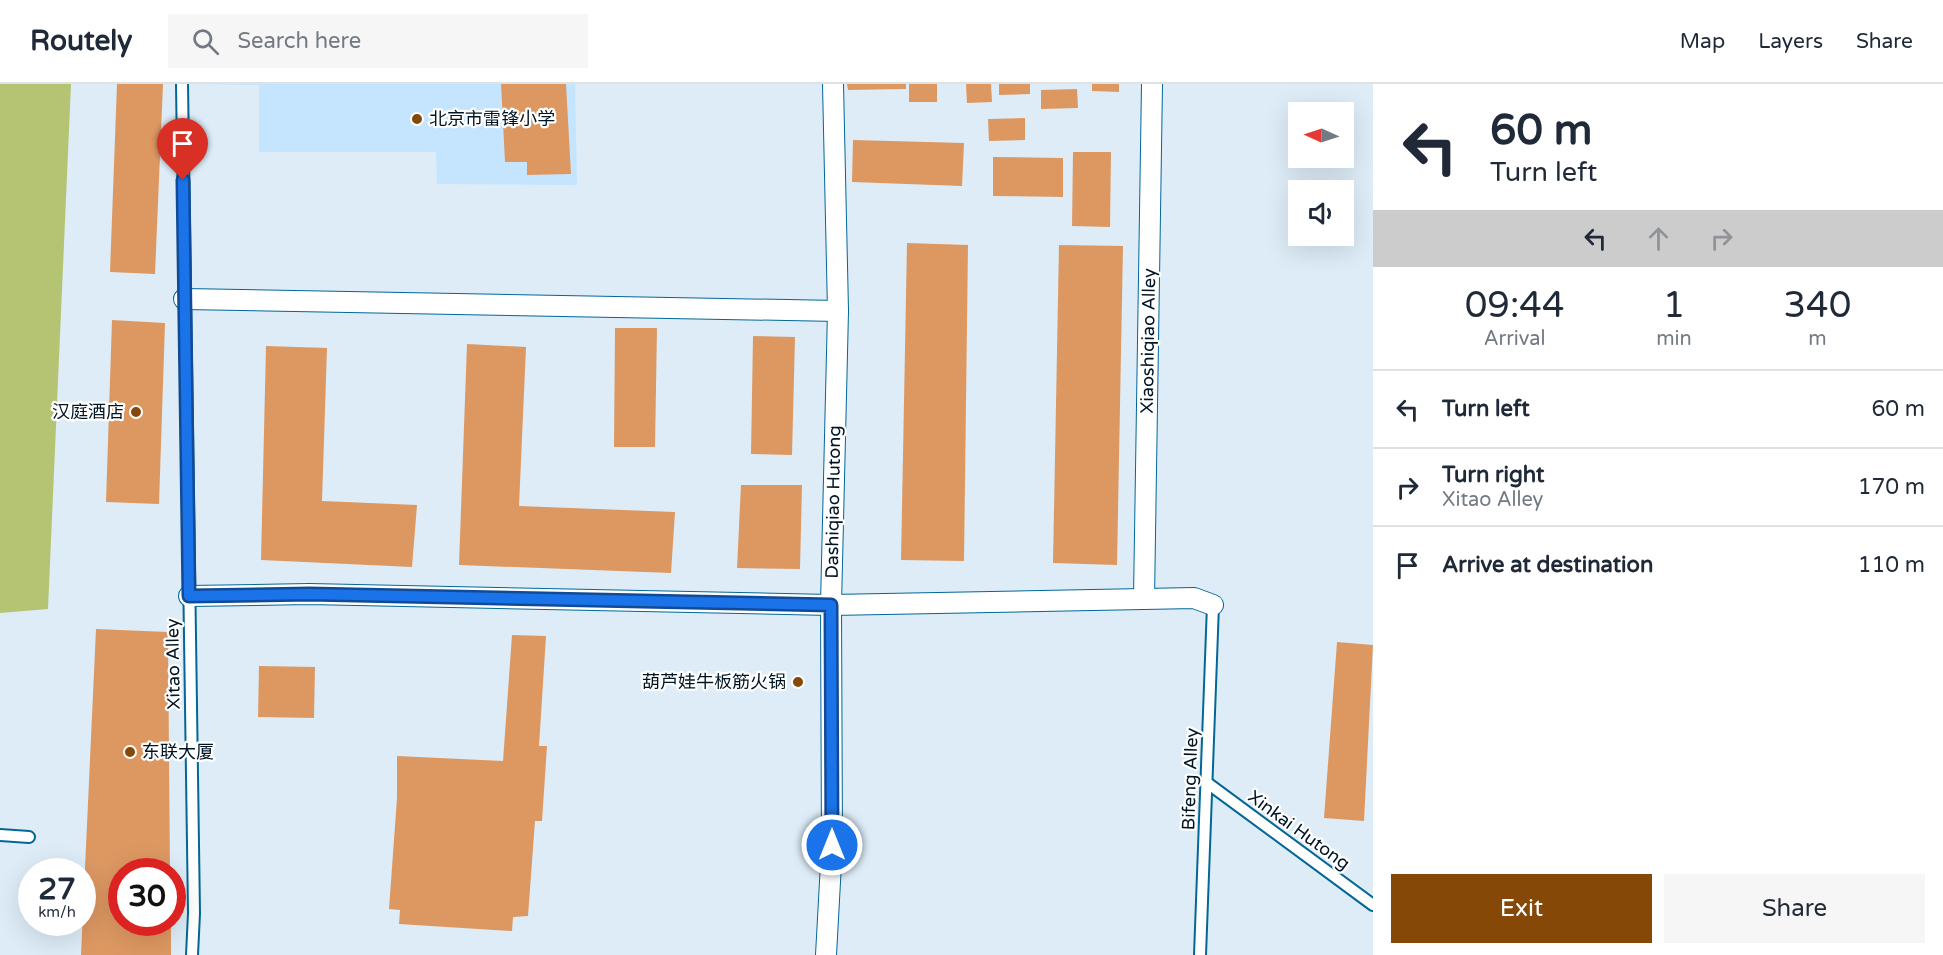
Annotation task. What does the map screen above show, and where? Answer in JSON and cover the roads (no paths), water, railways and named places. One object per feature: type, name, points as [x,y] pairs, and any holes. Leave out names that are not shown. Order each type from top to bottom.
[{"type":"street","name":"Dashiqiao Hutong","points":[[826,955],[832,845],[831,605],[838,311],[833,84]]},
{"type":"street","name":"Xiaoshiqiao Alley","points":[[1144,599],[1152,84]]},
{"type":"street","points":[[184,299],[838,311]]},
{"type":"street","points":[[189,596],[321,594],[831,605],[1194,598],[1213,605]]},
{"type":"lane","name":"Xitao Alley","points":[[182,84],[194,913],[192,955]]},
{"type":"lane","name":"Bifeng Alley","points":[[1200,955],[1213,605]]},
{"type":"lane","name":"Xinkai Hutong","points":[[1206,782],[1373,905]]},
{"type":"lane","points":[[0,835],[29,837]]},
{"type":"place","name":"北京市雷锋小学","points":[[417,119]]},
{"type":"place","name":"汉庭酒店","points":[[136,412]]},
{"type":"place","name":"葫芦娃牛板筋火锅","points":[[798,682]]},
{"type":"place","name":"东联大厦","points":[[130,752]]}]
